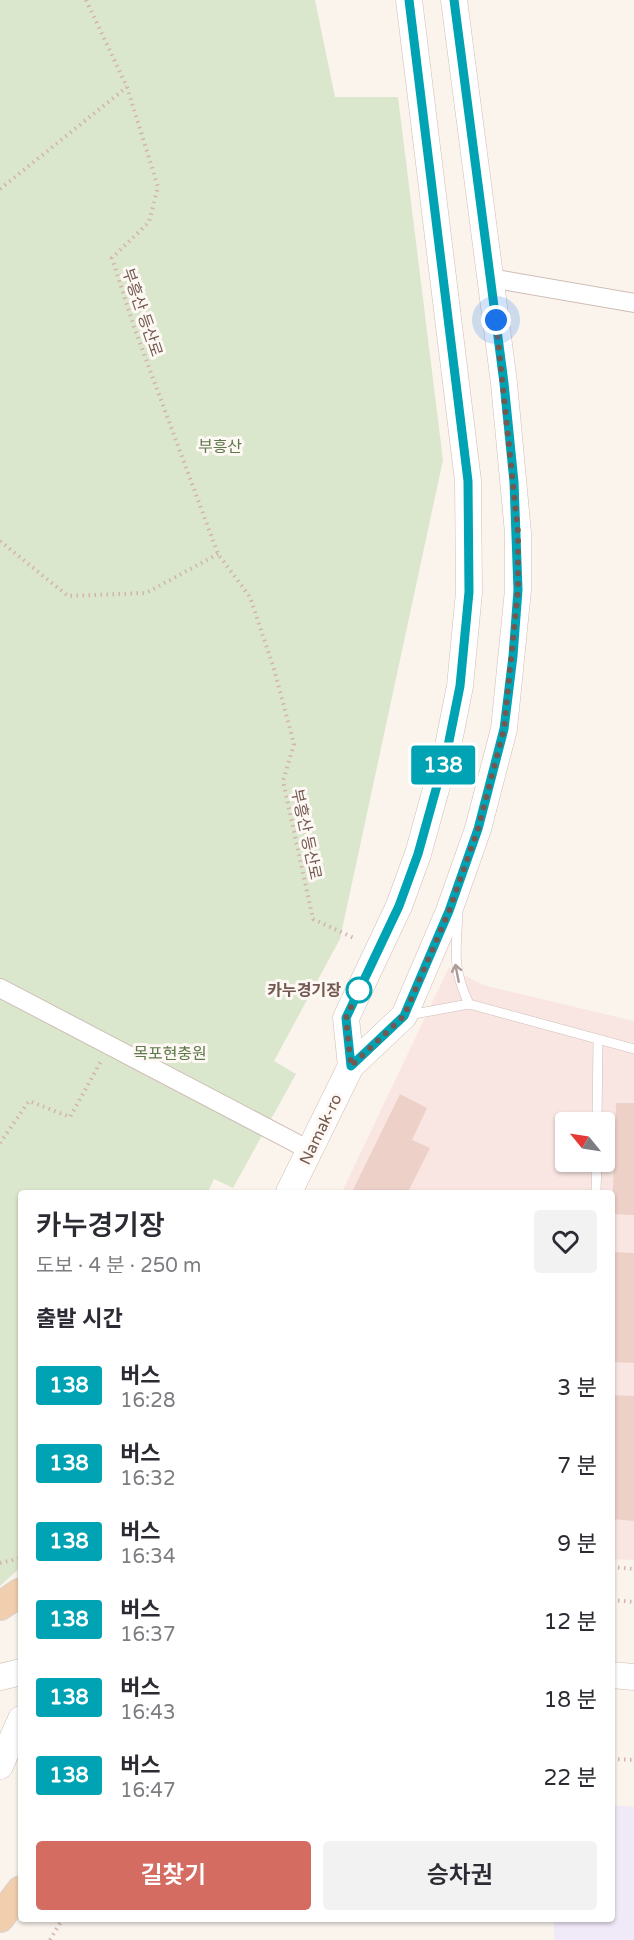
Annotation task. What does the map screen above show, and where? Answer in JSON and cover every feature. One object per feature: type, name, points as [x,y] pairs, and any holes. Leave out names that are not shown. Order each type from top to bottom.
[{"type":"main road","points":[[0,1606],[18,1594]]},
{"type":"main road","points":[[0,1918],[18,1894]]},
{"type":"street","points":[[351,1066],[346,1018],[399,906],[418,854],[448,746],[460,686],[469,592],[468,481],[409,0]]},
{"type":"street","name":"Namak-ro","points":[[290,1190],[351,1066],[404,1016],[459,882],[478,829],[504,729],[518,590],[514,482],[454,0]]},
{"type":"street","points":[[490,278],[634,303]]},
{"type":"street","points":[[0,988],[311,1151]]},
{"type":"street","points":[[0,1661],[18,1663]]},
{"type":"street","points":[[0,1677],[18,1673]]},
{"type":"street","points":[[615,1675],[634,1677]]},
{"type":"street","points":[[0,1766],[18,1726]]},
{"type":"lane","points":[[459,882],[455,965],[458,980],[469,1004]]},
{"type":"lane","points":[[404,1016],[469,1004],[634,1049]]},
{"type":"lane","points":[[597,1112],[598,1040]]},
{"type":"lane","points":[[596,1190],[597,1172]]},
{"type":"path","name":"부흥산 등산로","points":[[86,0],[127,87],[158,187],[148,222],[112,258],[134,327],[218,554],[250,597],[294,744],[284,781],[313,919],[379,950]]},
{"type":"path","points":[[0,189],[127,87]]},
{"type":"path","points":[[0,541],[68,596],[146,592],[218,554]]},
{"type":"path","points":[[0,1143],[29,1101],[70,1117],[111,1045]]},
{"type":"path","points":[[0,1563],[18,1559]]},
{"type":"path","points":[[615,1567],[634,1569]]},
{"type":"path","points":[[615,1600],[634,1602]]},
{"type":"path","points":[[615,1759],[634,1760]]},
{"type":"path","points":[[50,1940],[61,1922]]},
{"type":"shaded area","points":[[449,967],[483,985],[634,1021],[634,1560],[615,1559],[615,1190],[343,1190]]},
{"type":"shaded area","points":[[615,1805],[634,1807],[634,1940],[554,1940],[554,1922],[615,1922]]},
{"type":"green space","name":"부흥산","points":[[0,0],[315,0],[335,97],[398,97],[443,460],[340,939],[274,1061],[296,1074],[233,1188],[214,1179],[209,1190],[18,1190],[18,1570],[0,1586]]},
{"type":"building","points":[[400,1094],[427,1108],[412,1140],[430,1148],[409,1190],[353,1190]]},
{"type":"building","points":[[616,1103],[634,1103],[634,1215],[615,1214],[615,1190],[613,1190]]},
{"type":"building","points":[[615,1252],[634,1253],[634,1363],[615,1362]]},
{"type":"building","points":[[615,1395],[634,1396],[634,1521],[615,1519]]},
{"type":"bus line","name":"138","points":[[409,0],[457,372],[468,481],[469,592],[460,686],[448,746],[418,854],[399,906],[346,1018],[351,1066],[404,1016],[449,911],[478,829],[504,729],[513,656],[518,590],[518,533],[514,482],[504,383],[454,0]]},
{"type":"place","name":"카누경기장","points":[[359,990]]},
{"type":"route","points":[[359,990],[362,984],[346,1018],[351,1066],[404,1016],[449,911],[478,829],[504,729],[518,590],[518,533],[496,320]]},
{"type":"park label","name":"목포현충원","points":[[170,1053]]}]
